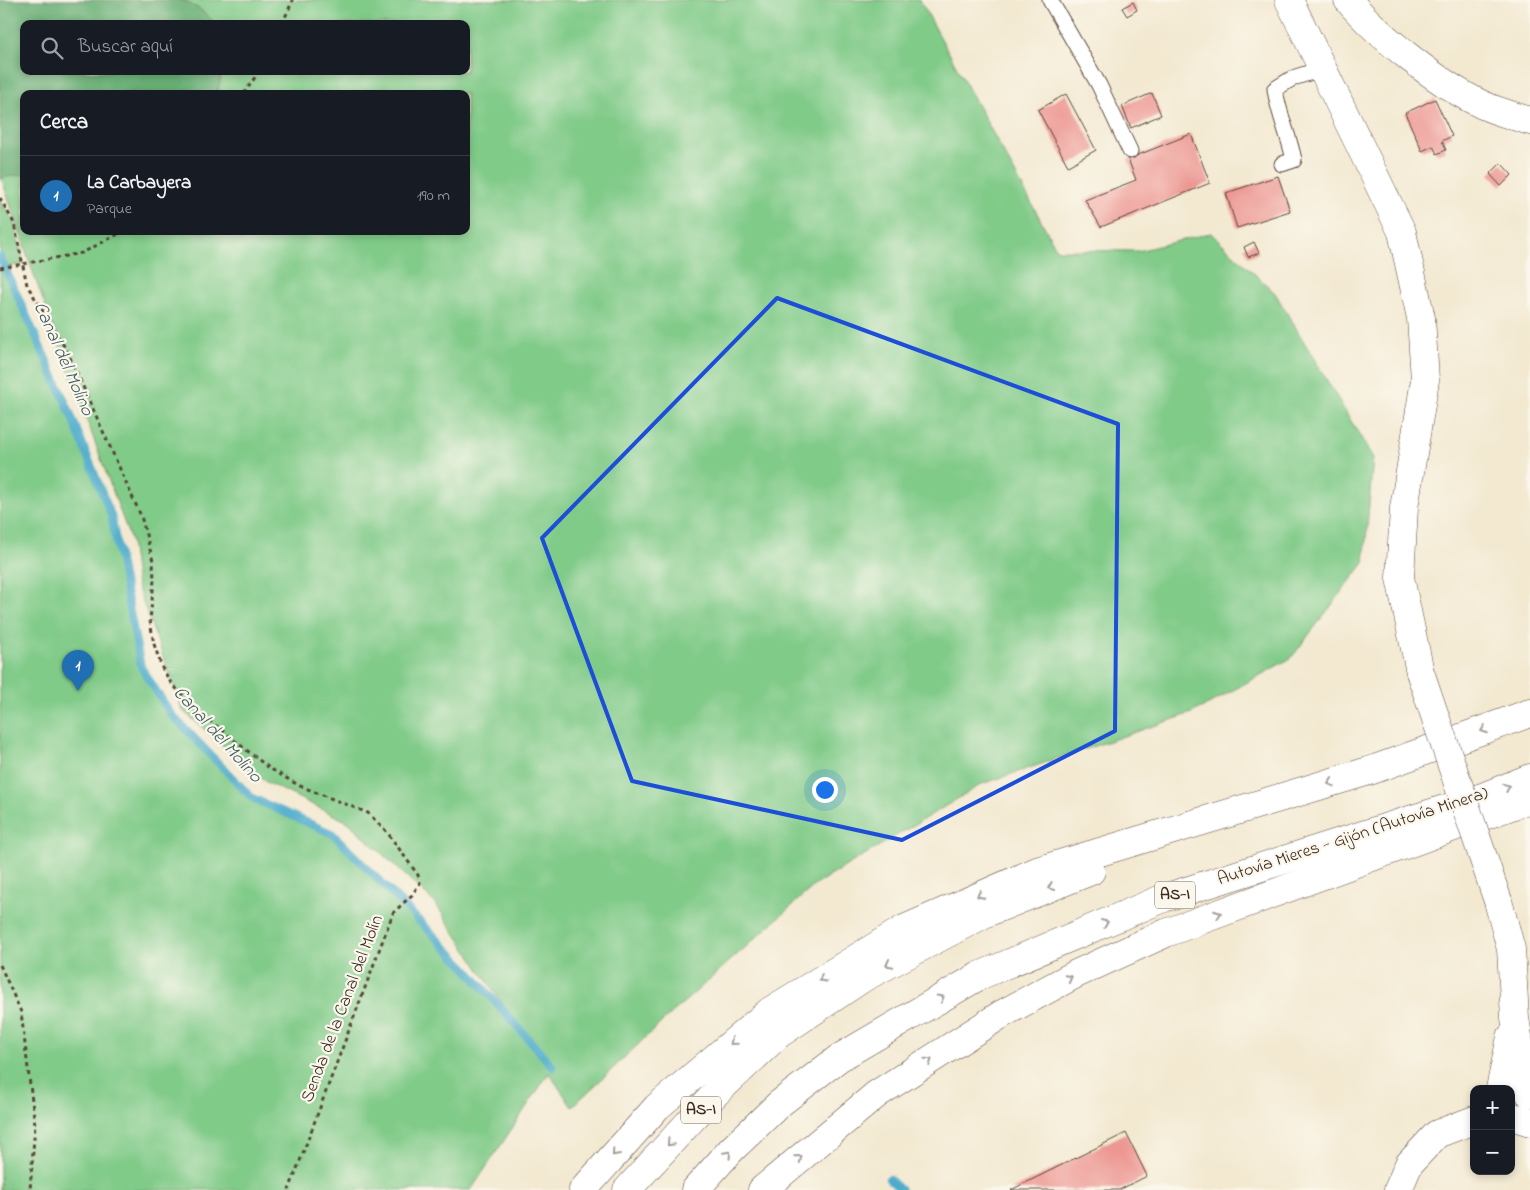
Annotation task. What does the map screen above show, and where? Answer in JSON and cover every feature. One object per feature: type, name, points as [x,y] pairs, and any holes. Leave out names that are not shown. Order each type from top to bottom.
[{"type":"main road","points":[[1289,0],[1324,68],[1402,232],[1421,318],[1425,380],[1404,508],[1400,578],[1420,672],[1498,902],[1511,949],[1514,1018],[1526,1085],[1530,1094]]},
{"type":"main road","points":[[1348,0],[1375,28],[1448,86],[1484,106],[1530,122]]},
{"type":"main road","name":"AS-I","points":[[627,1190],[715,1094],[779,1034],[863,978],[986,913],[1243,810],[1372,770],[1530,713]]},
{"type":"main road","name":"Autovía Mieres - Gijón (Autovía Minera)","points":[[695,1190],[731,1150],[779,1104],[839,1058],[979,976],[1164,898],[1485,796],[1530,778]]},
{"type":"main road","points":[[762,1190],[877,1094],[1002,1014],[1076,974],[1166,933],[1530,800]]},
{"type":"main road","points":[[582,1190],[656,1107],[770,1011],[904,929],[1037,871],[1243,810]]},
{"type":"main road","points":[[1501,1085],[1514,1018]]},
{"type":"main road","points":[[1515,1117],[1530,1122]]},
{"type":"main road","points":[[1398,1190],[1409,1164],[1438,1134],[1470,1122]]},
{"type":"lane","points":[[1050,0],[1099,85],[1130,151]]},
{"type":"lane","points":[[1282,164],[1294,160],[1289,136],[1277,107],[1275,89],[1293,78],[1324,68]]},
{"type":"path","points":[[284,20],[293,0]]},
{"type":"path","points":[[246,90],[256,75]]},
{"type":"path","name":"Senda de la Canal del Molín","points":[[0,198],[14,223],[27,285],[67,351],[141,516],[153,561],[154,580],[150,621],[154,644],[162,668],[172,683],[200,713],[269,768],[300,786],[368,813],[386,832],[418,875],[420,883],[412,895],[393,913],[289,1190]]},
{"type":"path","points":[[1,268],[82,253],[116,235]]},
{"type":"path","points":[[0,965],[21,1012],[35,1125],[30,1190]]},
{"type":"highlighted area","points":[[777,298],[1118,424],[1115,731],[902,840],[632,781],[542,538]]},
{"type":"green space","points":[[0,0],[182,0],[199,9],[212,20],[20,20],[20,75],[221,75],[218,90],[20,90],[20,175],[0,178]]},
{"type":"green space","points":[[182,0],[920,0],[1057,250],[1138,251],[1211,233],[1275,293],[1373,458],[1364,563],[1291,658],[1192,713],[982,784],[816,884],[663,1021],[572,1107],[549,1073],[471,1190],[0,1190],[0,198],[14,223],[24,264],[12,266],[7,271],[69,410],[111,515],[141,667],[171,714],[252,798],[333,834],[463,965],[518,1027],[435,903],[348,822],[266,782],[183,711],[137,586],[131,541],[21,235],[470,235],[470,90],[218,90],[221,75],[470,75],[470,20],[212,20],[199,9]]},
{"type":"green space","points":[[20,175],[20,233],[1,177]]},
{"type":"building","points":[[1133,2],[1137,10],[1127,16],[1122,8]]},
{"type":"building","points":[[1152,93],[1161,115],[1131,128],[1122,106]]},
{"type":"building","points":[[1066,94],[1096,150],[1068,166],[1038,110]]},
{"type":"building","points":[[1435,99],[1452,136],[1442,141],[1446,150],[1437,154],[1433,146],[1422,151],[1405,113]]},
{"type":"building","points":[[1191,134],[1210,183],[1101,227],[1085,200],[1136,180],[1128,159]]},
{"type":"building","points":[[1501,163],[1512,175],[1501,186],[1490,174]]},
{"type":"building","points":[[1278,176],[1290,211],[1237,228],[1226,193]]},
{"type":"building","points":[[1254,242],[1259,253],[1248,257],[1244,247]]},
{"type":"building","points":[[1126,1133],[1147,1176],[1119,1190],[1011,1190]]},
{"type":"waterway","name":"Canal del Molino","points":[[0,257],[69,410],[111,515],[141,667],[171,714],[252,798],[333,834],[463,965],[553,1067]]},
{"type":"waterway","name":"Canal del Molino","points":[[889,1179],[901,1190]]},
{"type":"place","name":"La Carbayera","points":[[78,691]]}]
